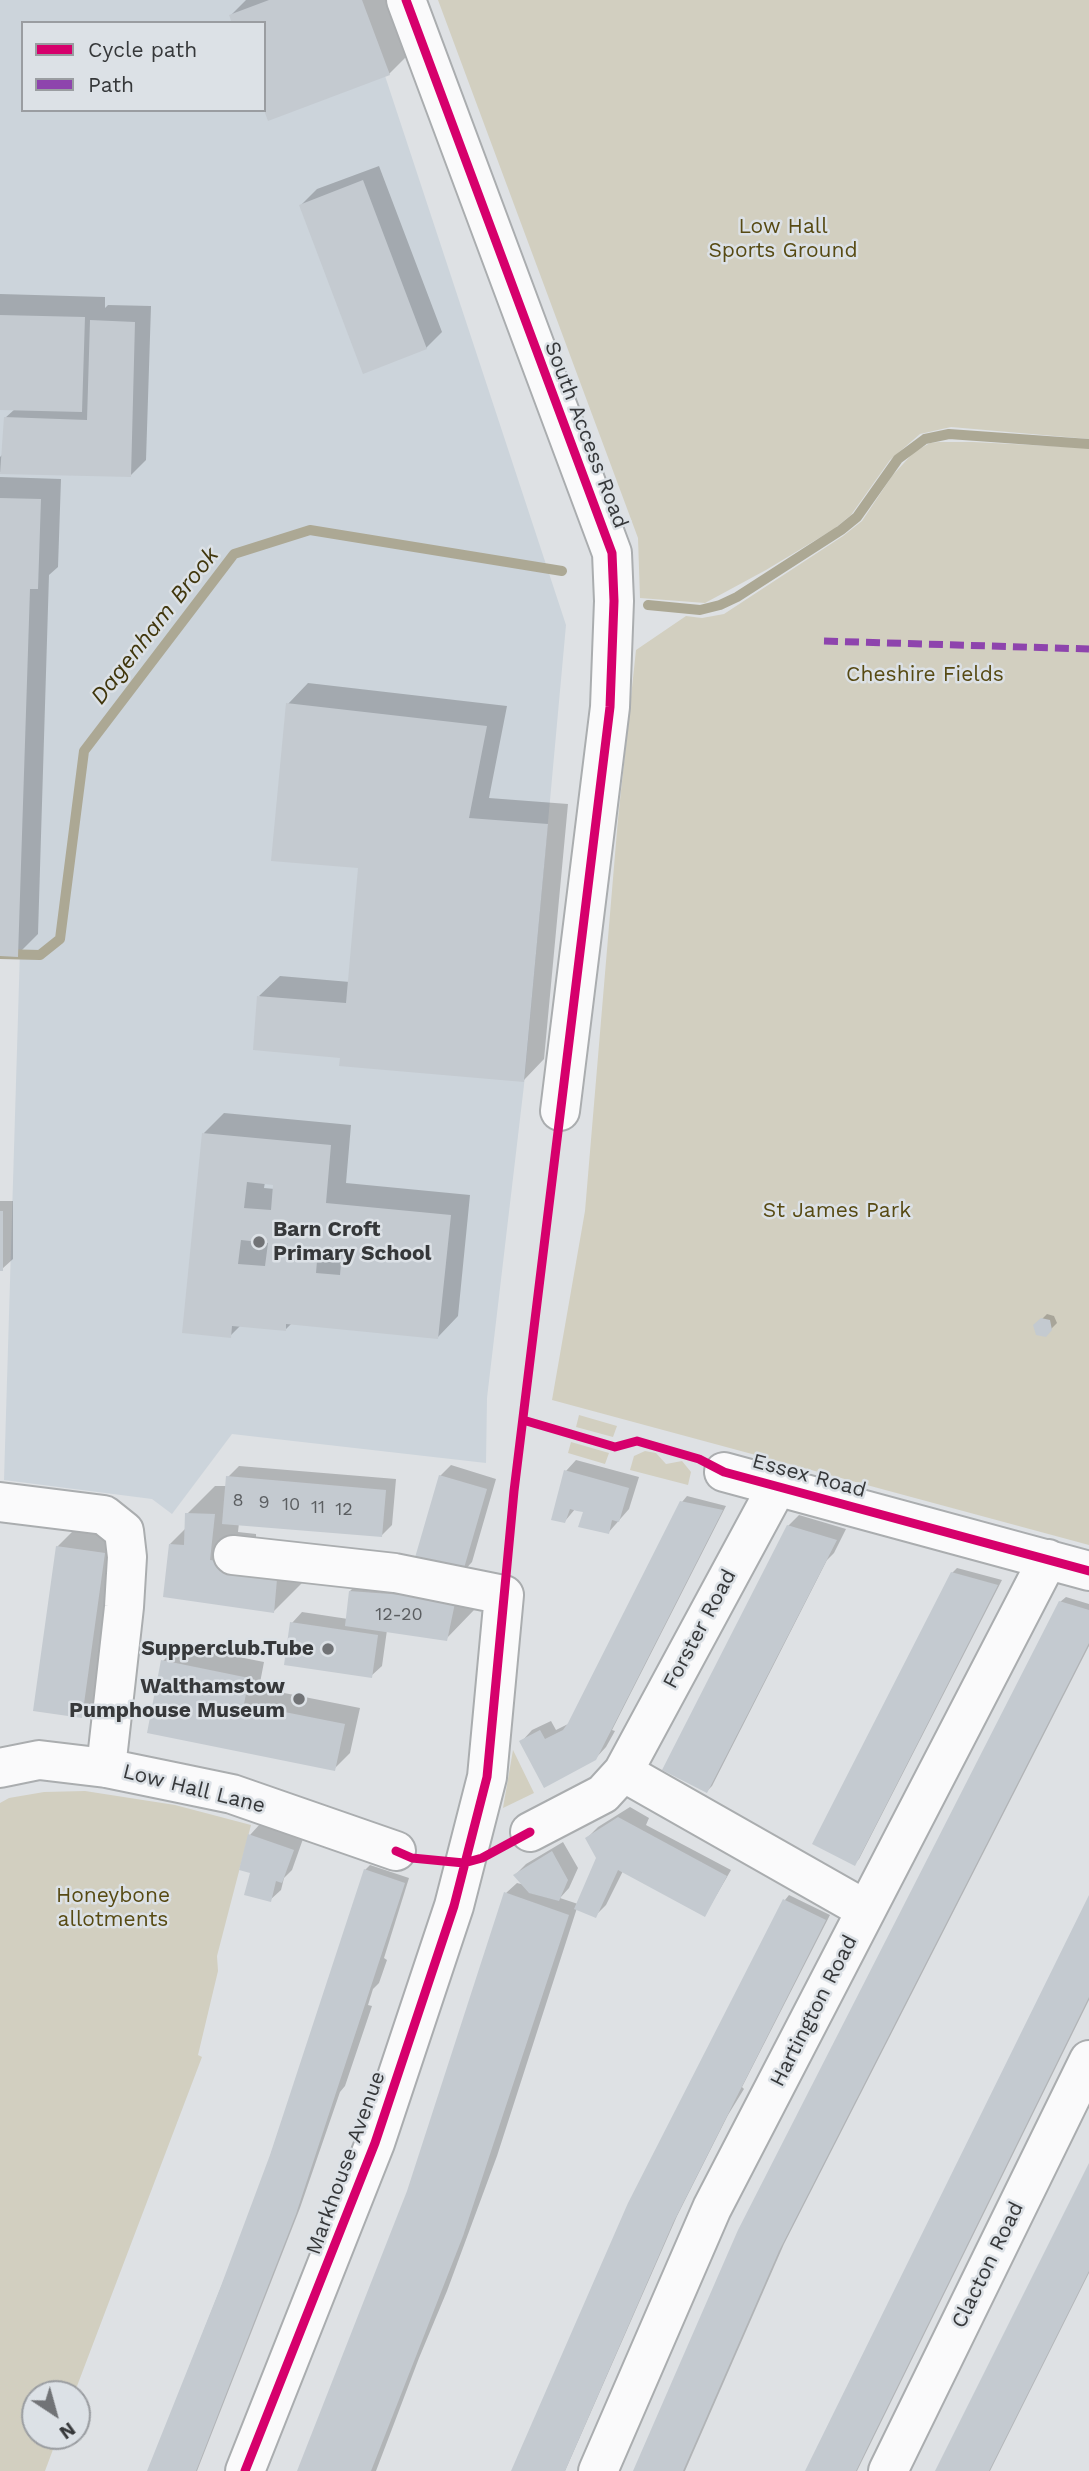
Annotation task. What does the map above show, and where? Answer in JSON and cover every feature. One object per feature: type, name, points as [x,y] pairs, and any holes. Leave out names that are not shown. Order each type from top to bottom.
[{"type":"street","name":"South Access Road","points":[[406,0],[611,553],[614,601],[610,707],[560,1111]]},
{"type":"street","name":"Essex Road","points":[[724,1472],[1089,1571]]},
{"type":"street","name":"Forster Road","points":[[530,1832],[603,1794],[623,1772],[778,1485]]},
{"type":"street","points":[[0,1502],[104,1515],[124,1531],[127,1557],[124,1607],[106,1768]]},
{"type":"street","name":"Markhouse Avenue","points":[[233,1555],[396,1573],[503,1595],[486,1777],[454,1906],[375,2143],[245,2471]]},
{"type":"street","name":"Hartington Road","points":[[598,2471],[712,2208],[1048,1559]]},
{"type":"street","name":"Low Hall Lane","points":[[0,1768],[39,1760],[106,1768],[232,1794],[396,1851]]},
{"type":"street","points":[[623,1772],[866,1910]]},
{"type":"street","name":"Clacton Road","points":[[888,2471],[1089,2060]]},
{"type":"shaded area","points":[[0,0],[360,0],[566,625],[524,1085],[487,1398],[486,1463],[232,1434],[172,1514],[152,1499],[4,1480],[20,950],[0,950]]},
{"type":"green space","name":"Low Hall Sports Ground","points":[[438,0],[1089,0],[1089,439],[951,427],[920,434],[890,460],[851,515],[834,529],[766,570],[705,603],[640,598],[638,538]]},
{"type":"green space","name":"St James Park","points":[[930,443],[1089,448],[1089,1545],[552,1400],[585,1211],[618,819],[636,650],[686,616],[702,618],[724,614],[843,536],[862,521],[892,476],[914,452]]},
{"type":"green space","points":[[579,1415],[617,1426],[613,1437],[576,1427]]},
{"type":"green space","points":[[571,1442],[609,1453],[605,1464],[568,1453]]},
{"type":"green space","points":[[645,1451],[656,1453],[666,1464],[682,1461],[691,1472],[688,1485],[630,1470],[634,1456]]},
{"type":"green space","points":[[513,1750],[534,1793],[503,1808]]},
{"type":"green space","name":"Honeybone allotments","points":[[85,1791],[175,1805],[251,1825],[217,1956],[218,1971],[198,2055],[202,2057],[79,2380],[21,2380],[21,2450],[53,2450],[45,2471],[0,2471],[0,1803],[9,1798],[44,1792]]},
{"type":"building","points":[[269,0],[362,0],[390,75],[268,121],[265,112],[266,21],[231,21],[229,15]]},
{"type":"building","points":[[363,180],[427,349],[363,374],[299,205]]},
{"type":"building","points":[[0,315],[85,317],[82,412],[0,410]]},
{"type":"building","points":[[90,320],[135,322],[131,477],[0,474],[4,417],[87,420]]},
{"type":"building","points":[[0,498],[41,499],[38,589],[30,589],[18,957],[0,956]]},
{"type":"building","points":[[286,703],[487,726],[469,818],[548,824],[524,1082],[339,1066],[340,1058],[253,1050],[257,996],[346,1003],[358,868],[271,861]]},
{"type":"building","points":[[202,1133],[331,1145],[326,1203],[451,1215],[438,1339],[286,1324],[286,1331],[232,1326],[231,1338],[182,1333]],"holes":[[[247,1182],[273,1185],[271,1210],[244,1208]],[[241,1240],[268,1243],[265,1266],[238,1264]],[[318,1249],[342,1252],[340,1275],[316,1273]]]},
{"type":"building","points":[[0,1211],[3,1211],[3,1271],[0,1271]]},
{"type":"building","points":[[1041,1318],[1050,1320],[1052,1330],[1046,1337],[1036,1335],[1033,1325]]},
{"type":"building","points":[[564,1470],[629,1488],[619,1522],[612,1520],[609,1534],[578,1527],[583,1512],[570,1509],[565,1523],[551,1520]]},
{"type":"building","points":[[439,1475],[487,1489],[462,1575],[414,1561]]},
{"type":"building","points":[[226,1476],[386,1490],[382,1537],[222,1524]]},
{"type":"building","points":[[680,1501],[723,1510],[596,1760],[544,1788],[519,1741],[540,1730],[545,1739],[563,1730],[568,1723]]},
{"type":"building","points":[[185,1513],[215,1514],[210,1560],[229,1562],[251,1571],[250,1577],[277,1579],[274,1613],[163,1597],[169,1544],[184,1545]]},
{"type":"building","points":[[787,1525],[837,1540],[707,1793],[662,1770]]},
{"type":"building","points":[[56,1546],[105,1553],[82,1718],[33,1711]]},
{"type":"building","points":[[951,1572],[998,1585],[855,1866],[812,1844]]},
{"type":"building","points":[[349,1591],[431,1597],[455,1603],[447,1641],[345,1626]]},
{"type":"building","points":[[1059,1601],[1089,1610],[1089,1643],[779,2251],[683,2471],[633,2471],[738,2230]]},
{"type":"building","points":[[290,1622],[378,1635],[372,1678],[284,1665]]},
{"type":"building","points":[[161,1660],[249,1678],[244,1704],[345,1724],[335,1771],[147,1733]]},
{"type":"building","points":[[618,1817],[727,1876],[705,1917],[618,1870],[596,1918],[574,1909],[596,1858],[585,1838]]},
{"type":"building","points":[[248,1834],[294,1850],[282,1883],[276,1881],[271,1902],[244,1895],[250,1873],[239,1870]]},
{"type":"building","points":[[552,1851],[568,1880],[559,1901],[529,1893],[513,1875]]},
{"type":"building","points":[[364,1869],[405,1883],[296,2214],[196,2471],[147,2471],[270,2155]]},
{"type":"building","points":[[504,1892],[569,1915],[463,2236],[371,2471],[297,2471],[407,2191]]},
{"type":"building","points":[[1089,1895],[1089,1997],[856,2471],[805,2471]]},
{"type":"building","points":[[783,1899],[826,1920],[673,2223],[565,2471],[511,2471],[628,2203]]},
{"type":"building","points":[[1089,2163],[1089,2271],[989,2471],[935,2471]]},
{"type":"waterway","name":"Dagenham Brook","points":[[648,605],[700,610],[737,597],[857,517],[898,459],[925,439],[949,434],[1089,444]]},
{"type":"waterway","name":"Dagenham Brook","points":[[0,954],[40,955],[60,939],[84,751],[234,554],[310,530],[562,571]]},
{"type":"marked path","points":[[824,641],[1089,649]]},
{"type":"cycle path","points":[[245,2471],[375,2143],[454,1906],[487,1777],[514,1491],[610,707],[614,601],[612,553],[406,0]]},
{"type":"cycle path","points":[[523,1420],[615,1447],[637,1441],[699,1459],[724,1472],[1089,1571]]},
{"type":"cycle path","points":[[396,1851],[412,1858],[464,1863],[482,1858],[530,1832]]},
{"type":"place","name":"Barn Croft Primary School","points":[[259,1242]]},
{"type":"place","name":"Supperclub.Tube","points":[[328,1649]]},
{"type":"place","name":"Walthamstow Pumphouse Museum","points":[[299,1699]]},
{"type":"park label","name":"Cheshire Fields","points":[[925,675]]}]
